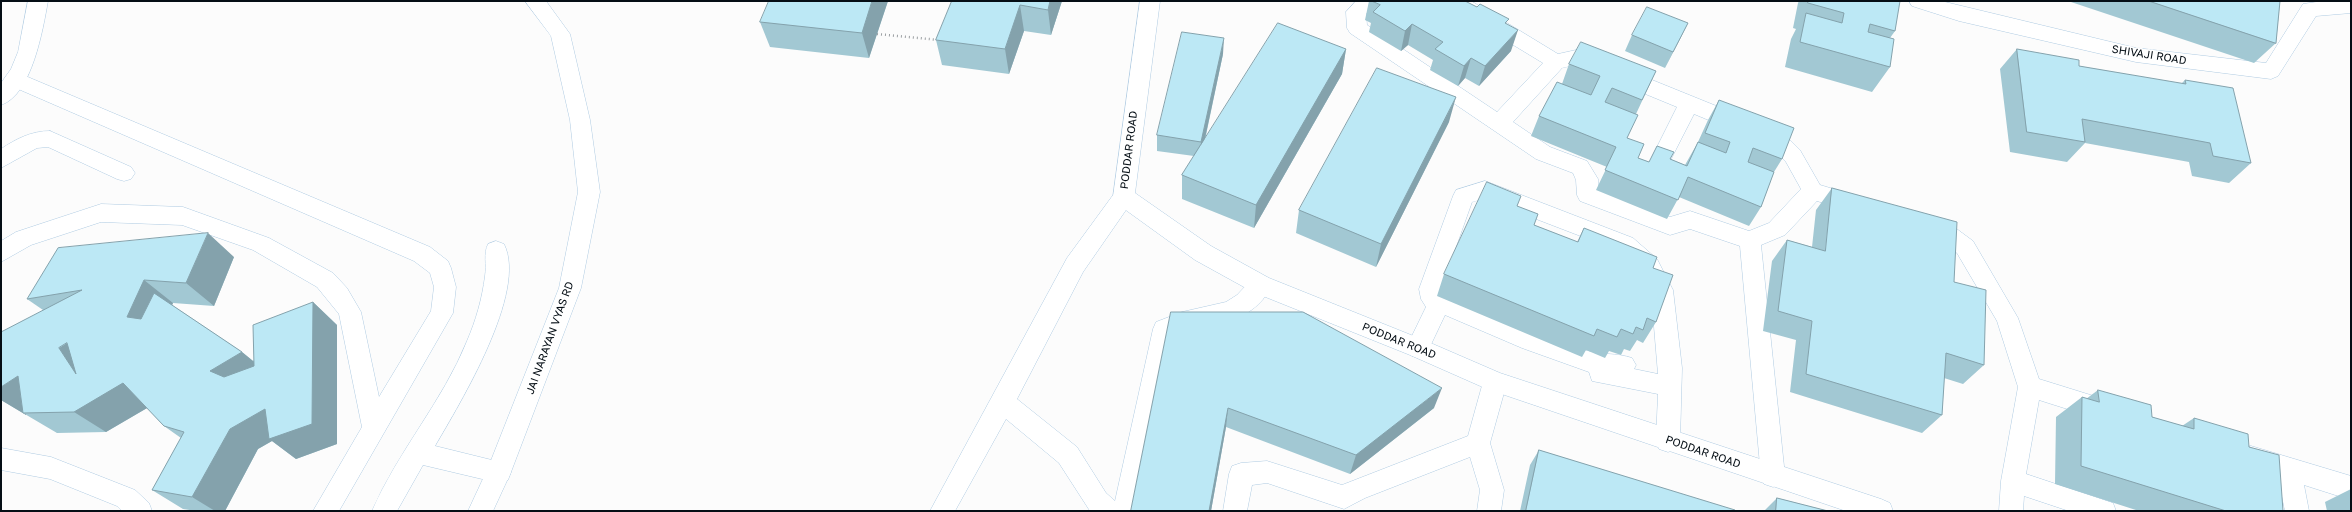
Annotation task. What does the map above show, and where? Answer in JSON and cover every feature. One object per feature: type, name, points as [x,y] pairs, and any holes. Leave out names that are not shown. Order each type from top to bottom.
[{"type":"street","points":[[1,97],[16,80],[30,50],[38,1]]},
{"type":"street","name":"JAI NARAYAN VYAS RD","points":[[480,511],[500,472],[570,288],[589,192],[580,120],[560,34],[535,1]]},
{"type":"street","name":"PODDAR ROAD","points":[[1150,1],[1124,197],[1203,253],[1261,285],[1418,348],[1495,382],[1880,511]]},
{"type":"street","points":[[1368,1],[1356,12],[1358,28],[1543,153],[1580,167],[1587,179],[1588,195],[1670,226],[1690,220],[1750,240],[1777,229],[1813,191]]},
{"type":"street","points":[[1456,1],[1556,62]]},
{"type":"street","name":"SHIVAJI ROAD","points":[[1919,1],[1959,14],[2136,55],[2271,71],[2310,9],[2351,6]]},
{"type":"street","points":[[1499,123],[1556,62],[1576,57],[1776,139],[1793,156],[1813,191],[1874,209]]},
{"type":"street","points":[[16,80],[422,254],[440,268],[445,287],[442,313],[325,511]]},
{"type":"street","points":[[1662,157],[1689,103]]},
{"type":"street","points":[[1,160],[40,138],[50,139],[124,173]]},
{"type":"street","points":[[1455,185],[1417,293],[1421,302],[1436,310],[1582,370],[1670,386]]},
{"type":"street","points":[[1624,365],[1617,368],[1577,360],[1432,299],[1430,288],[1464,196],[1485,190],[1625,244],[1649,266],[1662,290],[1670,368],[1668,441]]},
{"type":"street","points":[[942,511],[1003,402],[1075,265],[1124,197]]},
{"type":"street","points":[[1,253],[24,238],[101,213],[183,216],[261,244],[325,280],[339,295],[350,312],[374,428]]},
{"type":"street","points":[[1912,221],[1942,230],[1965,247],[2007,318],[2030,387],[2013,481],[2011,511]]},
{"type":"street","points":[[1750,240],[1773,476]]},
{"type":"street","points":[[384,511],[471,362],[489,309],[496,282],[498,269],[496,250]]},
{"type":"street","points":[[1125,511],[1164,329],[1176,321],[1216,315],[1240,306],[1261,285]]},
{"type":"street","points":[[1418,348],[1436,310]]},
{"type":"street","points":[[1489,511],[1492,490],[1478,443],[1495,382]]},
{"type":"street","points":[[2030,387],[2122,416]]},
{"type":"street","points":[[1003,402],[1068,455],[1097,501],[1108,511]]},
{"type":"street","points":[[1235,511],[1241,474],[1267,472],[1344,497],[1356,490],[1478,443]]},
{"type":"street","points":[[2228,450],[2351,488]]},
{"type":"street","points":[[418,453],[500,472]]},
{"type":"street","points":[[1,459],[51,468],[126,498],[140,511]]},
{"type":"street","points":[[2289,469],[2296,511]]},
{"type":"street","points":[[2013,481],[2104,511]]},
{"type":"path","points":[[877,34],[944,40]]},
{"type":"building","points":[[769,1],[872,1],[862,33],[760,22]]},
{"type":"building","points":[[952,1],[1050,1],[1048,10],[1020,5],[1005,49],[936,40]]},
{"type":"building","points":[[1372,1],[1465,1],[1477,7],[1480,4],[1509,19],[1505,23],[1518,30],[1485,66],[1471,58],[1464,66],[1435,49],[1443,42],[1412,24],[1405,31],[1373,12],[1380,5]]},
{"type":"building","points":[[1808,1],[1900,1],[1895,31],[1870,24],[1868,32],[1894,39],[1890,67],[1800,42],[1806,13],[1842,23],[1844,13],[1808,3]]},
{"type":"building","points":[[2149,1],[2280,1],[2276,43]]},
{"type":"building","points":[[1647,7],[1688,23],[1673,52],[1632,35]]},
{"type":"building","points":[[1278,23],[1346,49],[1256,205],[1182,175]]},
{"type":"building","points":[[1182,32],[1224,38],[1201,142],[1157,135]]},
{"type":"building","points":[[1581,42],[1656,71],[1642,100],[1612,88],[1605,102],[1638,115],[1627,138],[1644,144],[1638,158],[1649,162],[1657,146],[1674,152],[1670,159],[1687,166],[1698,142],[1726,153],[1730,142],[1705,133],[1719,100],[1794,128],[1782,159],[1753,148],[1748,162],[1774,172],[1761,207],[1688,177],[1678,200],[1605,170],[1616,147],[1539,116],[1557,82],[1591,95],[1600,76],[1569,64]]},
{"type":"building","points":[[2017,49],[2079,60],[2079,66],[2186,84],[2185,80],[2233,88],[2251,163],[2213,156],[2210,143],[2082,119],[2085,142],[2027,132]]},
{"type":"building","points":[[1377,68],[1456,97],[1381,244],[1299,210]]},
{"type":"building","points":[[1487,182],[1521,196],[1517,206],[1538,214],[1534,225],[1578,242],[1584,228],[1657,257],[1653,268],[1673,275],[1656,322],[1647,318],[1643,330],[1636,327],[1633,334],[1621,329],[1617,337],[1597,329],[1594,336],[1444,274]]},
{"type":"building","points":[[1832,188],[1957,222],[1954,282],[1986,290],[1984,365],[1946,353],[1942,415],[1806,374],[1812,321],[1778,311],[1787,240],[1825,251]]},
{"type":"building","points":[[208,233],[186,283],[144,280],[127,317],[141,319],[154,293],[242,352],[210,371],[224,377],[254,366],[253,325],[313,302],[312,424],[269,439],[265,409],[230,429],[192,497],[152,490],[184,432],[164,426],[123,383],[74,412],[23,413],[18,376],[1,387],[1,332],[82,290],[27,299],[58,248]],"holes":[[[67,343],[76,374],[59,348]]]},
{"type":"building","points":[[1171,312],[1303,312],[1442,388],[1356,455],[1228,408],[1209,511],[1131,511]]},
{"type":"building","points":[[2098,390],[2151,405],[2152,417],[2194,429],[2194,418],[2248,434],[2249,447],[2279,455],[2283,511],[2226,511],[2081,466],[2082,397],[2099,402]]},
{"type":"building","points":[[1539,450],[1735,510],[1735,511],[1526,511]]},
{"type":"building","points":[[1777,498],[1828,511],[1776,511]]}]
